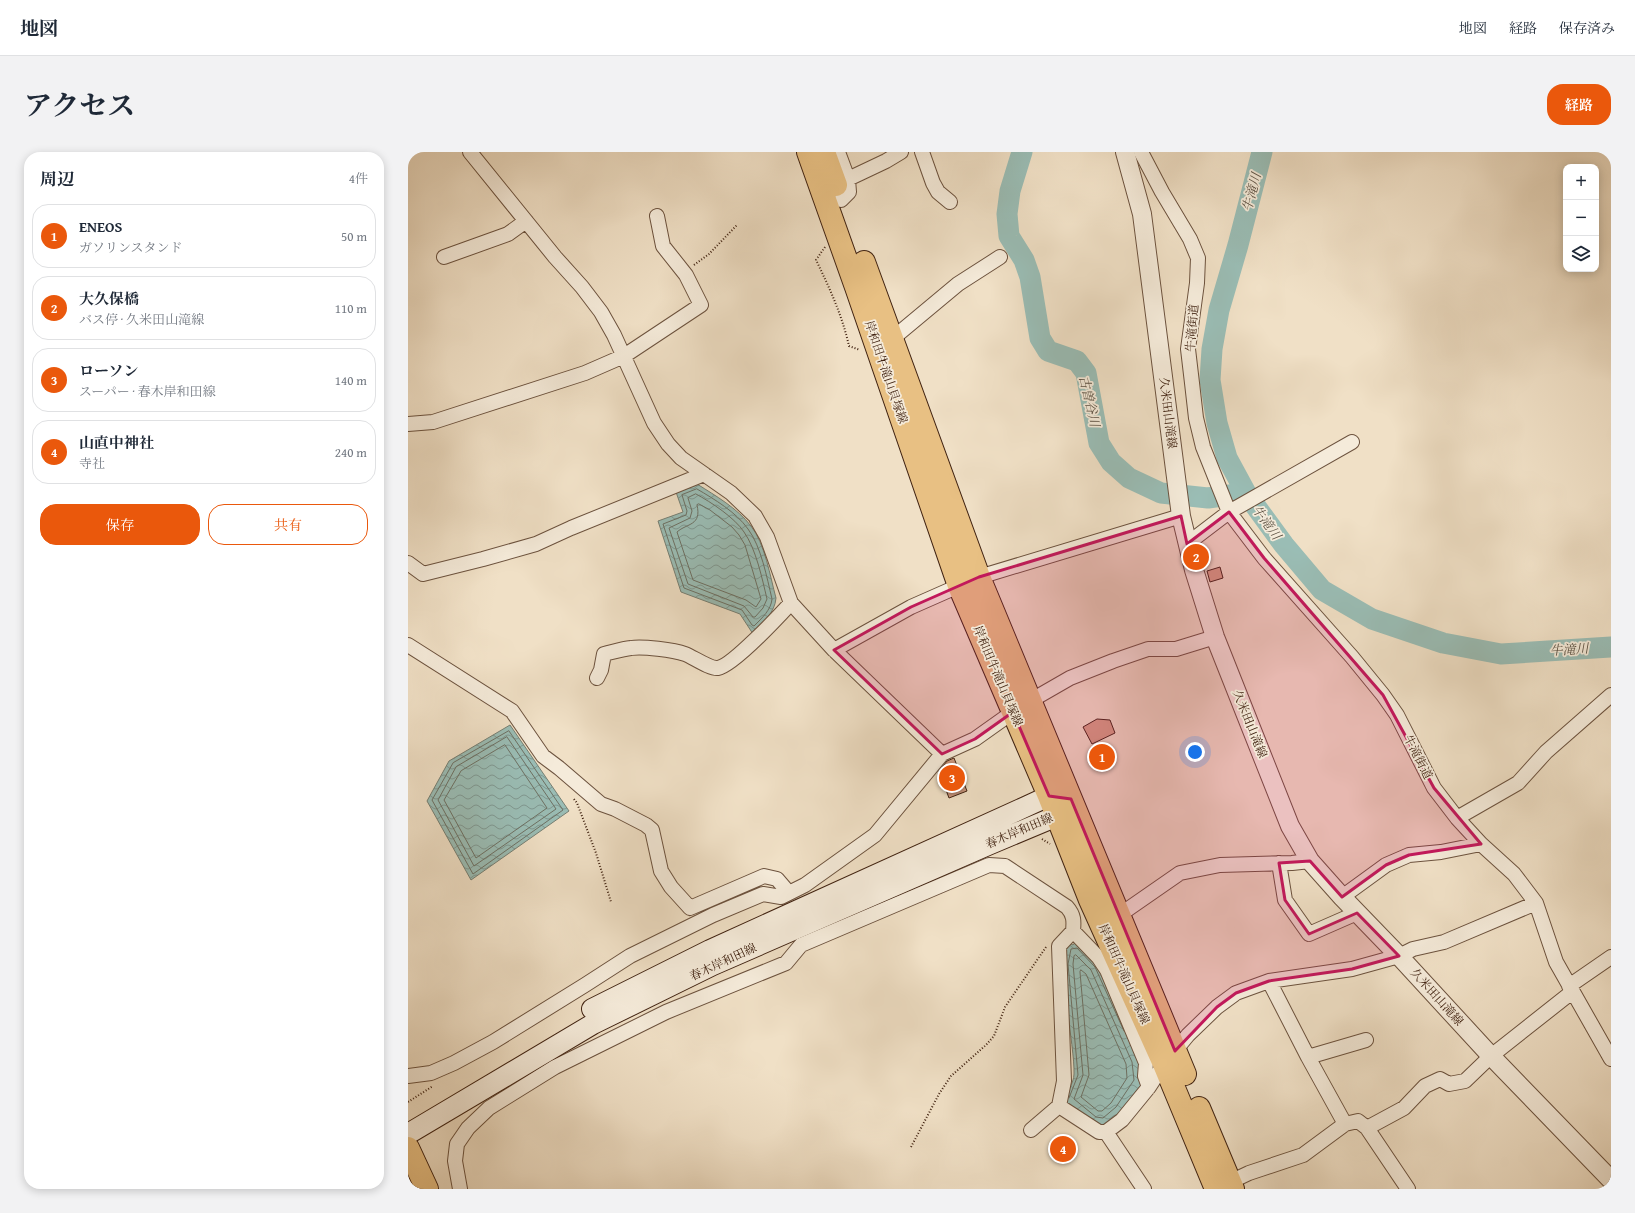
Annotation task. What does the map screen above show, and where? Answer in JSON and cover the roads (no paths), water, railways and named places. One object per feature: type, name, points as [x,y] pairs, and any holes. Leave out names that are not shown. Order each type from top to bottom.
[{"type":"main road","name":"岸和田牛滝山貝塚線","points":[[808,152],[836,230],[886,348],[979,577],[1022,706],[1053,806],[1090,900],[1170,1058]]},
{"type":"main road","name":"岸和田牛滝山貝塚線","points":[[824,152],[841,200],[959,586],[1071,799],[1118,916],[1170,1058],[1226,1187]]},
{"type":"main road","name":"春木岸和田線","points":[[408,1120],[587,1012],[710,950],[1071,799]]},
{"type":"main road","name":"春木岸和田線","points":[[408,1134],[600,1020],[713,965],[981,848],[1053,806]]},
{"type":"main road","points":[[408,1148],[427,1189]]},
{"type":"street","points":[[470,152],[555,258],[582,287],[601,312],[624,356],[651,416],[668,444],[681,458],[731,493],[755,516],[767,537],[791,603],[834,650],[942,754]]},
{"type":"street","points":[[838,152],[848,180],[849,192],[841,200]]},
{"type":"street","points":[[848,180],[901,152]]},
{"type":"street","points":[[922,152],[933,183],[938,192],[950,202]]},
{"type":"street","name":"牛滝街道","points":[[1141,152],[1134,162],[1162,192],[1190,239],[1198,258],[1197,283],[1188,349],[1190,370],[1196,418],[1203,447],[1222,495],[1231,511],[1264,558],[1384,695],[1397,715],[1434,788],[1457,818],[1481,844],[1514,874],[1536,903],[1556,962],[1611,1059]]},
{"type":"street","name":"久米田山滝線","points":[[1134,162],[1180,510],[1187,544],[1215,637],[1290,826],[1310,861],[1342,897],[1399,956],[1491,1056],[1611,1180]]},
{"type":"street","points":[[408,424],[433,422],[585,373],[624,356],[701,305],[686,275],[663,246],[657,216]]},
{"type":"street","points":[[444,257],[508,234],[526,221]]},
{"type":"street","points":[[886,348],[958,284],[1000,257]]},
{"type":"street","points":[[1187,544],[1231,511],[1352,442]]},
{"type":"street","points":[[408,563],[423,574],[483,560],[536,544],[570,528],[704,474]]},
{"type":"street","points":[[834,650],[911,607],[979,577],[1180,510]]},
{"type":"street","points":[[597,678],[601,670],[604,654],[631,648],[668,650],[684,653],[710,666],[718,668],[746,648],[791,603]]},
{"type":"street","points":[[408,1076],[430,1073],[454,1063],[492,1042],[630,956],[706,918],[763,894],[781,897],[805,885],[876,835],[942,754],[975,739],[1022,706],[1070,678],[1148,649],[1176,649],[1215,637]]},
{"type":"street","points":[[408,645],[512,711],[543,756],[601,804],[615,809],[646,825],[652,830],[661,871],[671,887],[690,908],[764,876],[777,879],[789,893]]},
{"type":"street","points":[[1457,818],[1518,783],[1546,752],[1611,696]]},
{"type":"street","points":[[1342,897],[1386,865],[1409,855],[1441,852],[1481,844]]},
{"type":"street","points":[[1118,916],[1180,873],[1220,865],[1310,861]]},
{"type":"street","points":[[1279,863],[1285,900],[1310,934],[1357,913]]},
{"type":"street","points":[[460,1189],[455,1161],[457,1144],[468,1128],[489,1108],[555,1067],[666,1012],[786,963],[801,945],[989,865],[1005,866],[1067,907],[1074,919],[1073,931],[1059,946],[1064,1080],[1059,1106],[1031,1130]]},
{"type":"street","points":[[1071,912],[1090,900]]},
{"type":"street","points":[[1059,1106],[1099,1132],[1106,1132],[1122,1120],[1188,1035],[1216,1007],[1236,993],[1269,981],[1352,969],[1399,956],[1413,950],[1444,942],[1536,903]]},
{"type":"street","points":[[1073,931],[1099,958],[1107,970],[1146,1063],[1145,1076],[1149,1087]]},
{"type":"street","points":[[1367,1128],[1404,1108],[1425,1086],[1440,1079],[1449,1084],[1464,1081],[1491,1056],[1611,957]]},
{"type":"street","points":[[1269,981],[1308,1057],[1345,1124]]},
{"type":"street","points":[[1308,1057],[1366,1040]]},
{"type":"street","points":[[1226,1187],[1249,1173],[1303,1155],[1345,1124],[1358,1121],[1367,1128],[1408,1189]]},
{"type":"street","points":[[1106,1132],[1144,1189]]},
{"type":"street","points":[[1606,1189],[1611,1186]]},
{"type":"water","points":[[697,484],[726,503],[739,514],[751,526],[760,542],[776,598],[771,613],[753,634],[740,614],[681,592],[658,521],[683,512],[676,492]]},
{"type":"water","points":[[510,725],[569,811],[471,880],[427,801],[449,761]]},
{"type":"water","points":[[1076,941],[1099,965],[1141,1060],[1143,1083],[1136,1091],[1130,1102],[1105,1127],[1093,1125],[1062,1103],[1074,1077],[1074,1061],[1065,985],[1065,952],[1068,942],[1073,945]]},
{"type":"waterway","name":"古曽谷川","points":[[1022,152],[1010,191],[1007,214],[1009,236],[1024,260],[1030,277],[1040,338],[1048,351],[1077,361],[1086,373],[1099,443],[1111,462],[1129,478],[1161,493],[1208,498],[1244,493]]},
{"type":"waterway","name":"牛滝川","points":[[1262,152],[1238,245],[1219,310],[1212,349],[1210,380],[1217,423],[1227,458],[1246,493],[1284,545],[1322,590],[1372,619],[1443,643],[1501,654],[1611,647]]},
{"type":"place","name":"大久保橋","points":[[1196,557]]},
{"type":"place","name":"ENEOS","points":[[1102,757]]},
{"type":"place","name":"ローソン","points":[[952,778]]},
{"type":"place","name":"山直中神社","points":[[1063,1149]]}]
